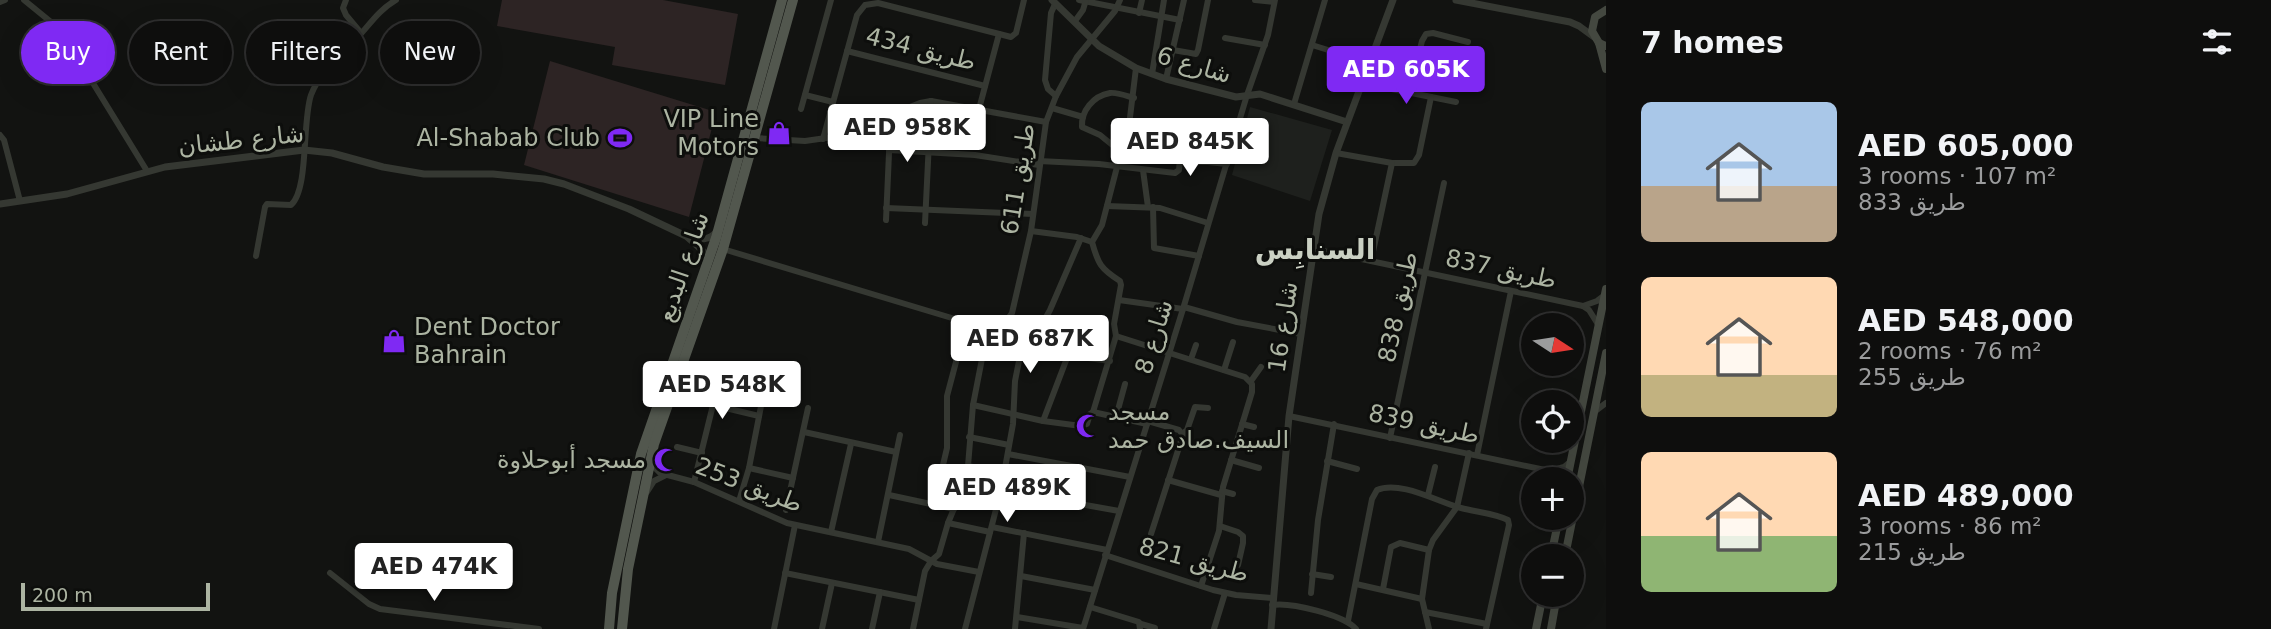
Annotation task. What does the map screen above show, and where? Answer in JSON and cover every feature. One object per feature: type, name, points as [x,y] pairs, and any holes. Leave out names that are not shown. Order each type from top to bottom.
[{"type":"main road","name":"شارع البديع","points":[[609,629],[612,593],[641,454],[721,222],[782,0]]},
{"type":"main road","name":"شارع البديع","points":[[622,629],[628,569],[650,463],[664,414],[723,249],[793,0]]},
{"type":"main road","points":[[1600,11],[1592,31],[1600,42],[1606,69]]},
{"type":"main road","points":[[1570,467],[1605,292]]},
{"type":"main road","points":[[1567,544],[1606,353]]},
{"type":"main road","points":[[1536,629],[1541,607]]},
{"type":"main road","points":[[1551,629],[1555,607]]},
{"type":"street","points":[[24,0],[51,22],[72,50],[147,171]]},
{"type":"street","points":[[339,0],[351,21]]},
{"type":"street","points":[[343,8],[345,0]]},
{"type":"street","points":[[366,27],[385,6],[396,0]]},
{"type":"street","points":[[801,110],[831,0]]},
{"type":"street","points":[[823,139],[858,12],[865,5],[878,2],[1011,37],[1015,35],[1024,0]]},
{"type":"street","points":[[1075,22],[1083,10],[1083,0],[1119,4],[1139,13],[1180,20]]},
{"type":"street","points":[[1139,13],[1142,0]]},
{"type":"street","points":[[1152,74],[1164,0]]},
{"type":"street","points":[[1166,79],[1184,0]]},
{"type":"street","points":[[1173,50],[1196,54],[1208,0]]},
{"type":"street","points":[[1255,0],[1275,1]]},
{"type":"street","points":[[1294,104],[1325,0]]},
{"type":"street","name":"شارع 16","points":[[1271,629],[1289,416],[1326,187],[1347,122],[1393,0]]},
{"type":"street","points":[[1455,0],[1570,22],[1600,42]]},
{"type":"street","name":"شارع 8","points":[[1083,629],[1184,308],[1247,95],[1265,45],[1275,1]]},
{"type":"street","points":[[1053,2],[1045,80],[1048,89],[1056,96]]},
{"type":"street","name":"شارع 6","points":[[1053,2],[1099,46],[1136,68],[1166,79],[1236,97],[1260,94],[1347,122]]},
{"type":"street","name":"طريق 611","points":[[1008,321],[1031,231],[1046,122],[1056,96],[1077,57],[1119,4]]},
{"type":"street","points":[[1570,22],[1600,11]]},
{"type":"street","points":[[1409,93],[1426,34],[1433,33],[1468,41]]},
{"type":"street","points":[[979,109],[999,34]]},
{"type":"street","points":[[1225,38],[1265,45]]},
{"type":"street","points":[[1312,45],[1370,63]]},
{"type":"street","name":"طريق 434","points":[[847,51],[985,86]]},
{"type":"street","points":[[1127,142],[1136,68]]},
{"type":"street","points":[[1362,83],[1456,102]]},
{"type":"street","points":[[257,256],[262,211],[267,204],[291,205],[298,196],[308,111],[317,84]]},
{"type":"street","points":[[973,405],[1043,421],[1083,426],[1087,424],[1110,361],[1116,336],[1114,324],[1120,281],[1102,269],[1092,242],[1102,225],[1119,151],[1100,135],[1083,127],[1083,117],[1090,103],[1110,93],[1133,98]]},
{"type":"street","points":[[805,95],[833,102]]},
{"type":"street","points":[[1336,153],[1410,164],[1418,158],[1430,97]]},
{"type":"street","points":[[755,138],[805,141],[833,137],[931,101],[1046,122]]},
{"type":"street","points":[[925,223],[931,101]]},
{"type":"street","points":[[1052,108],[1083,117]]},
{"type":"street","points":[[886,220],[890,127],[887,116]]},
{"type":"street","points":[[0,135],[4,140],[20,201]]},
{"type":"street","points":[[889,150],[975,155],[1039,163],[1115,166],[1167,173],[1178,172],[1182,146],[1200,145]]},
{"type":"street","name":"شارع طشان","points":[[0,204],[67,194],[165,167],[304,150],[332,153],[401,171],[424,174],[493,174],[544,179],[599,196],[686,236]]},
{"type":"street","points":[[1180,162],[1227,164]]},
{"type":"street","points":[[1371,261],[1392,163]]},
{"type":"street","points":[[1143,170],[1151,207],[1154,247],[1199,256]]},
{"type":"street","name":"طريق 838","points":[[1390,438],[1444,183]]},
{"type":"street","points":[[1107,206],[1151,207],[1208,223]]},
{"type":"street","points":[[886,208],[1034,214]]},
{"type":"street","points":[[686,236],[709,238],[721,222]]},
{"type":"street","points":[[1031,231],[1092,242]]},
{"type":"street","points":[[686,236],[705,254],[706,268]]},
{"type":"street","points":[[965,629],[1001,490],[1021,351],[1026,336],[1045,319],[1081,238]]},
{"type":"street","points":[[723,249],[988,328],[1008,321],[1026,336]]},
{"type":"street","name":"طريق 837","points":[[1314,249],[1583,306],[1600,326]]},
{"type":"street","points":[[1477,455],[1511,291]]},
{"type":"street","name":"طريق 837","points":[[1583,306],[1597,301],[1605,292]]},
{"type":"street","points":[[1119,300],[1184,308],[1301,334]]},
{"type":"street","points":[[934,503],[947,448],[946,405],[956,362],[958,319]]},
{"type":"street","points":[[1043,421],[1065,361],[1070,356],[1073,330],[1045,319]]},
{"type":"street","points":[[914,629],[925,571],[939,554],[968,466],[973,405],[988,328]]},
{"type":"street","points":[[1116,336],[1245,376],[1251,381]]},
{"type":"street","points":[[1224,370],[1233,342]]},
{"type":"street","points":[[1191,359],[1195,345]]},
{"type":"street","points":[[1070,356],[1110,361]]},
{"type":"street","points":[[1201,586],[1220,526],[1222,493],[1252,392],[1251,381],[1261,367]]},
{"type":"street","points":[[1116,417],[1125,384]]},
{"type":"street","points":[[1600,385],[1606,396]]},
{"type":"street","points":[[738,501],[749,467],[763,396]]},
{"type":"street","points":[[692,400],[758,416]]},
{"type":"street","points":[[1593,414],[1606,403]]},
{"type":"street","points":[[694,482],[713,405]]},
{"type":"street","points":[[1151,534],[1182,434],[1187,430],[1195,407],[1208,408]]},
{"type":"street","points":[[786,510],[808,408]]},
{"type":"street","points":[[1093,412],[1177,429],[1182,434]]},
{"type":"street","name":"طريق 839","points":[[1289,416],[1532,467]]},
{"type":"street","points":[[1242,424],[1254,427]]},
{"type":"street","points":[[1311,593],[1318,520],[1334,424]]},
{"type":"street","points":[[804,432],[896,452]]},
{"type":"street","points":[[878,542],[900,435]]},
{"type":"street","points":[[969,437],[1009,445]]},
{"type":"street","points":[[831,532],[851,444]]},
{"type":"street","points":[[677,447],[702,453]]},
{"type":"street","points":[[1429,629],[1422,599],[1429,550],[1433,540],[1457,507],[1469,453]]},
{"type":"street","points":[[1008,454],[1130,477]]},
{"type":"street","points":[[1231,460],[1259,468]]},
{"type":"street","points":[[1327,461],[1357,469]]},
{"type":"street","points":[[1564,467],[1572,461]]},
{"type":"street","name":"طريق 253","points":[[650,463],[657,472],[694,482],[795,526],[914,550],[942,566],[979,572]]},
{"type":"street","points":[[968,466],[1004,473]]},
{"type":"street","points":[[749,467],[793,478]]},
{"type":"street","points":[[1069,502],[1076,467]]},
{"type":"street","points":[[1428,495],[1435,467]]},
{"type":"street","name":"طريق 253","points":[[643,498],[654,481],[666,475]]},
{"type":"street","points":[[1168,480],[1233,494]]},
{"type":"street","points":[[1356,629],[1348,621],[1372,499],[1377,489],[1384,487],[1428,495],[1457,507],[1506,518],[1509,522],[1487,626],[1425,612]]},
{"type":"street","points":[[1001,490],[1119,511]]},
{"type":"street","points":[[889,495],[954,509]]},
{"type":"street","name":"طريق 821","points":[[948,523],[1024,533],[1106,553],[1225,593],[1288,605],[1348,621]]},
{"type":"street","points":[[774,629],[795,526]]},
{"type":"street","points":[[1220,526],[1243,536],[1238,565]]},
{"type":"street","points":[[1016,629],[1024,533]]},
{"type":"street","points":[[1383,589],[1391,547],[1400,543],[1429,550]]},
{"type":"street","points":[[330,573],[369,604],[380,609],[539,629]]},
{"type":"street","points":[[785,573],[919,600]]},
{"type":"street","points":[[1312,574],[1331,578]]},
{"type":"street","points":[[1021,576],[1095,590]]},
{"type":"street","points":[[822,629],[832,583]]},
{"type":"street","points":[[1356,584],[1422,599]]},
{"type":"street","points":[[872,629],[880,592]]},
{"type":"street","points":[[1222,629],[1215,625],[1225,593]]},
{"type":"street","points":[[1090,607],[1140,627],[1154,628]]},
{"type":"street","points":[[1017,617],[1083,629]]},
{"type":"shaded area","points":[[502,0],[663,0],[738,14],[725,85],[612,65],[615,47],[497,26]]},
{"type":"shaded area","name":"Al-Shabab Club","points":[[550,61],[716,112],[689,217],[524,165]]},
{"type":"shaded area","points":[[1250,107],[1332,130],[1310,201],[1232,175]]},
{"type":"place","name":"VIP Line Motors","points":[[779,133]]},
{"type":"place","name":"Al-Shabab Club","points":[[620,138]]},
{"type":"place","name":"Dent Doctor Bahrain","points":[[394,341]]},
{"type":"place","name":"مسجد السيف.صادق حمد","points":[[1088,426]]},
{"type":"place","name":"مسجد أبوحلاوة","points":[[666,460]]},
{"type":"district","name":"السنابِس","points":[[1315,249]]}]
